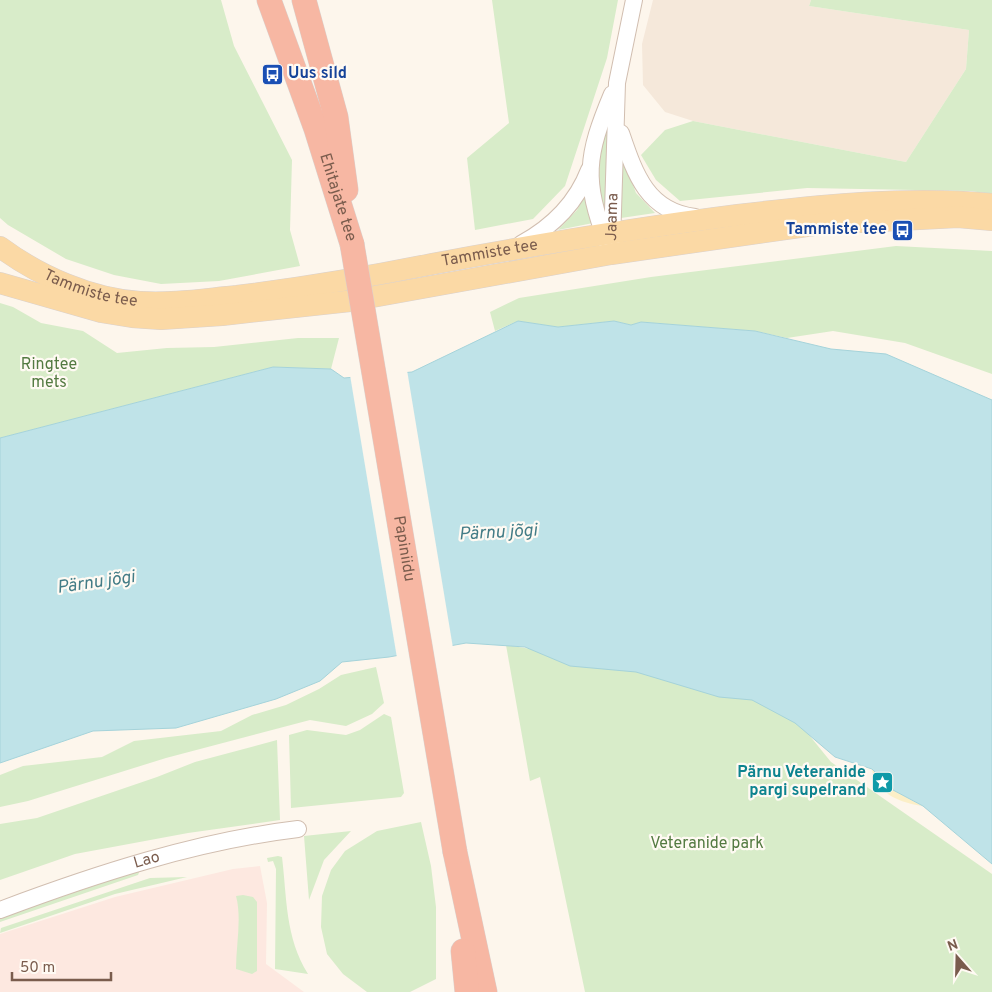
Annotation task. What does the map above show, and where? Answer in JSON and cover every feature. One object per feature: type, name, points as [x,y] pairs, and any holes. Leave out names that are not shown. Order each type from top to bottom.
[{"type":"highway","name":"Ehitajate tee","points":[[269,0],[316,129],[352,244]]},
{"type":"highway","name":"Ehitajate tee","points":[[303,3],[336,117],[343,156],[352,244]]},
{"type":"highway","name":"Papiniidu","points":[[352,244],[455,852],[485,992]]},
{"type":"highway","name":"Papiniidu","points":[[455,852],[467,992]]},
{"type":"main road","name":"Tammiste tee","points":[[0,247],[41,272],[104,296],[139,302],[175,303],[367,278],[513,249],[709,219],[855,204],[945,202],[992,204]]},
{"type":"main road","name":"Tammiste tee","points":[[0,283],[101,312],[132,317],[161,318],[222,315],[350,301],[611,254],[821,224],[958,217],[992,220]]},
{"type":"main road","points":[[0,262],[64,302]]},
{"type":"street","name":"Jaama","points":[[611,254],[608,233],[617,83],[634,0]]},
{"type":"street","name":"Jaama","points":[[513,249],[539,235],[558,220],[584,183],[590,168],[604,115],[617,83]]},
{"type":"street","name":"Jaama","points":[[616,119],[634,168],[646,190],[670,212],[709,219]]},
{"type":"street","name":"Jaama","points":[[590,168],[592,198],[608,233]]},
{"type":"street","name":"Lao","points":[[0,910],[131,866],[254,835],[298,829]]},
{"type":"shaded area","points":[[653,0],[811,0],[809,6],[969,30],[966,69],[906,162],[693,121],[665,112],[643,85],[642,44]]},
{"type":"shaded area","points":[[260,866],[267,903],[266,964],[304,992],[0,992],[0,934],[115,897],[233,869]]},
{"type":"green space","points":[[0,0],[221,0],[234,46],[292,160],[290,230],[300,266],[219,281],[161,284],[114,275],[66,259],[8,225],[0,218]]},
{"type":"green space","points":[[492,0],[618,0],[607,58],[565,186],[533,219],[475,230],[467,158],[509,123]]},
{"type":"green space","points":[[811,0],[992,0],[992,194],[970,191],[807,188],[680,201],[656,180],[641,155],[665,130],[693,121],[906,162],[966,69],[969,30],[809,6]]},
{"type":"green space","points":[[607,129],[608,218],[602,213],[598,180],[599,161]]},
{"type":"green space","points":[[622,156],[636,193],[655,213],[621,218]]},
{"type":"green space","points":[[584,197],[593,223],[558,230],[577,210]]},
{"type":"green space","points":[[896,246],[992,251],[992,374],[905,343],[833,331],[787,338],[755,331],[641,322],[631,325],[614,321],[558,327],[518,321],[495,331],[490,312],[519,298],[651,277]]},
{"type":"green space","name":"Ringtee mets","points":[[0,303],[13,307],[41,323],[83,331],[117,353],[167,348],[214,347],[298,338],[339,338],[331,369],[273,367],[0,438]]},
{"type":"green space","name":"Veteranide park","points":[[506,645],[591,659],[783,703],[831,762],[992,874],[992,992],[585,992],[540,777],[530,781]]},
{"type":"green space","points":[[376,667],[384,703],[372,714],[346,726],[310,720],[166,758],[28,801],[0,807],[0,775],[23,766],[102,757],[134,741],[221,731],[252,715],[286,705],[319,689],[341,675]]},
{"type":"green space","points":[[384,714],[391,717],[404,793],[401,797],[291,808],[289,735],[307,730],[346,735],[360,730]]},
{"type":"green space","points":[[277,740],[280,820],[188,833],[75,854],[0,880],[0,824],[37,818],[195,762]]},
{"type":"green space","points":[[421,822],[431,866],[436,907],[436,979],[410,992],[367,992],[343,974],[327,954],[321,927],[322,896],[331,870],[345,851],[377,831]]},
{"type":"green space","points":[[351,831],[324,860],[309,900],[304,836]]},
{"type":"green space","points":[[282,857],[291,932],[300,960],[308,974],[275,969],[276,869],[273,861],[268,862],[267,858]]},
{"type":"green space","points":[[140,870],[138,875],[0,922],[0,918]]},
{"type":"green space","points":[[187,877],[115,894],[0,933],[1,928],[150,878]]},
{"type":"green space","points":[[236,896],[253,897],[257,902],[257,971],[252,974],[236,969],[239,922]]},
{"type":"sand","name":"Pärnu Veteranide pargi supelrand","points":[[872,769],[893,790],[922,806],[890,795],[878,784]]},
{"type":"water","name":"Pärnu jõgi","points":[[518,321],[558,327],[614,321],[631,325],[641,322],[755,331],[831,349],[886,354],[992,400],[992,864],[923,806],[893,790],[872,769],[835,757],[795,723],[752,700],[719,697],[636,672],[570,666],[525,647],[466,643],[389,657],[342,662],[320,681],[276,699],[176,728],[93,731],[0,763],[0,438],[273,367],[331,369],[344,378],[412,372]]},
{"type":"pier","points":[[407,370],[453,648],[397,658],[350,375]]},
{"type":"place","name":"Uus sild","points":[[272,74]]},
{"type":"place","name":"Tammiste tee","points":[[903,230]]},
{"type":"place","name":"Pärnu Veteranide pargi supelrand","points":[[882,782]]}]
